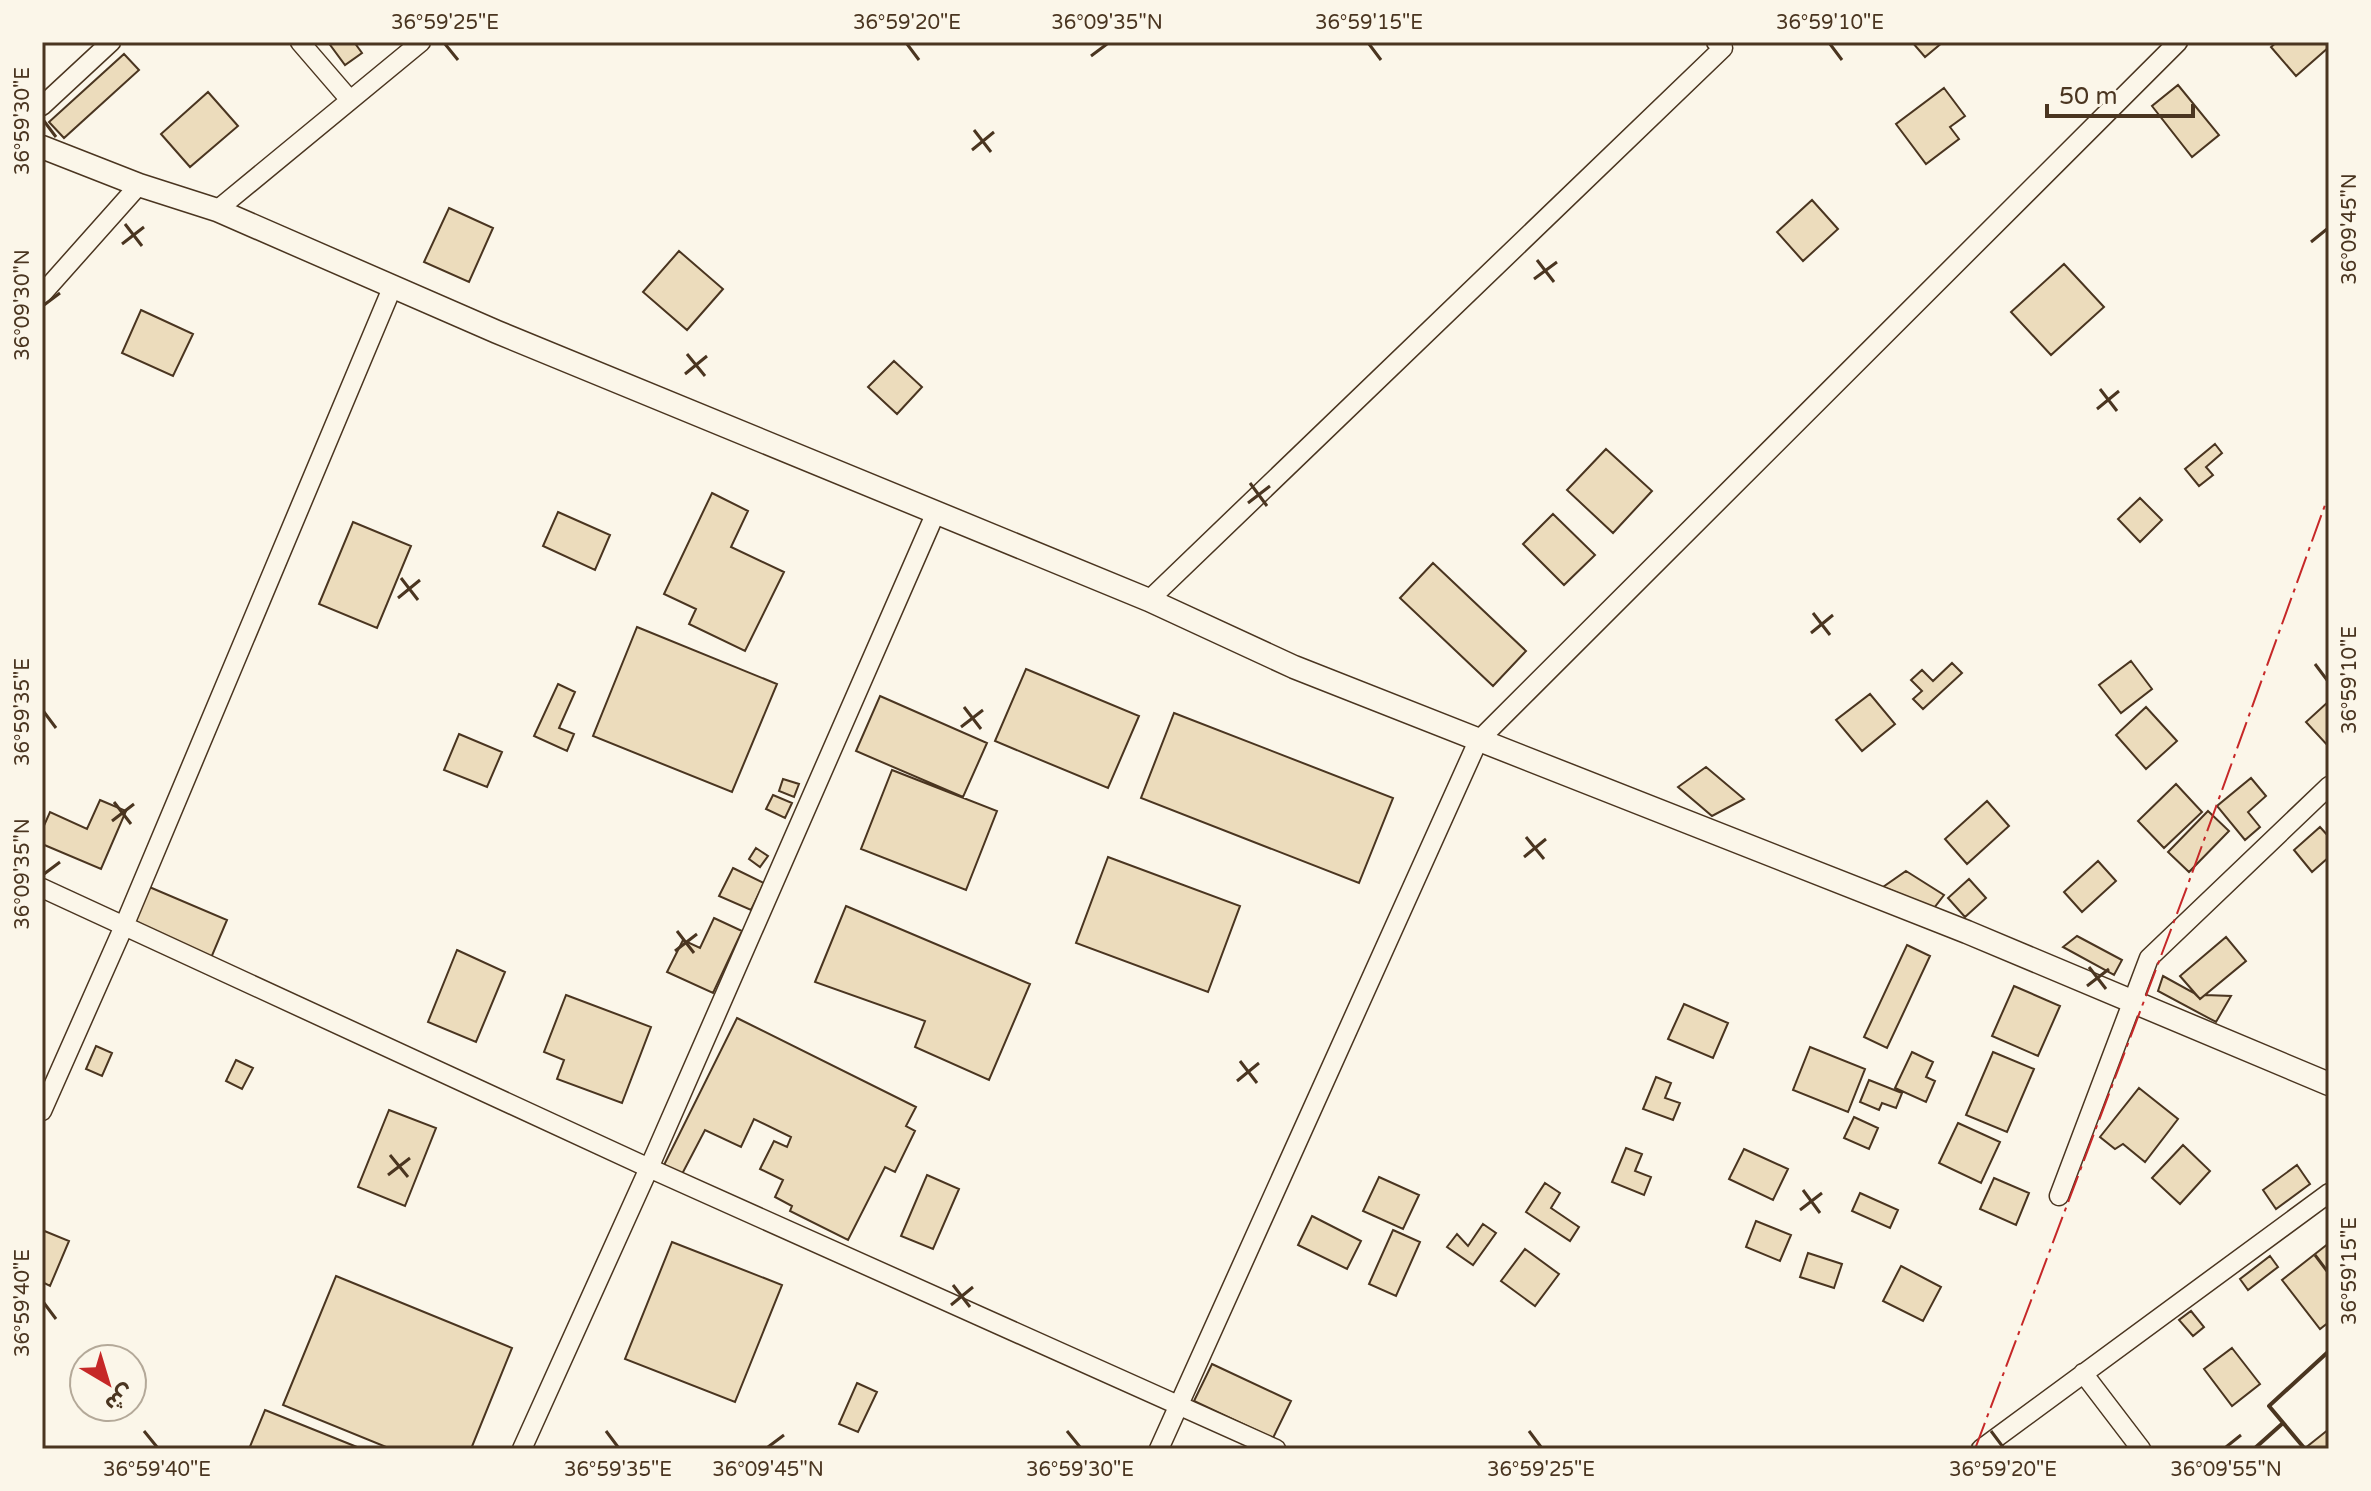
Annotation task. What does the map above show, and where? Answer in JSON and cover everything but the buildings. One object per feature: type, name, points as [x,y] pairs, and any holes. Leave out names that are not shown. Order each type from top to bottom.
[{"type":"street","points":[[42,106],[111,42]]},
{"type":"street","points":[[300,42],[350,100]]},
{"type":"street","points":[[217,210],[421,42]]},
{"type":"street","points":[[1149,600],[1723,48],[1716,42]]},
{"type":"street","points":[[1159,1449],[1478,741],[2178,42]]},
{"type":"street","points":[[42,147],[139,185],[217,210],[392,288],[1149,600],[1294,667],[1967,932],[2329,1084]]},
{"type":"street","points":[[42,294],[139,185]]},
{"type":"street","points":[[42,1111],[124,926],[392,288]]},
{"type":"street","points":[[522,1449],[649,1168],[936,512]]},
{"type":"street","points":[[2059,1196],[2149,958],[2329,786]]},
{"type":"street","points":[[42,888],[649,1168],[1276,1449]]},
{"type":"street","points":[[1981,1449],[2083,1373],[2325,1203]]},
{"type":"street","points":[[2083,1373],[2141,1449]]},
{"type":"wall","points":[[2305,1449],[2269,1406],[2329,1351]]},
{"type":"wall","points":[[2254,1449],[2283,1423]]},
{"type":"power","points":[[1975,1449],[2187,887],[2329,494]]}]
